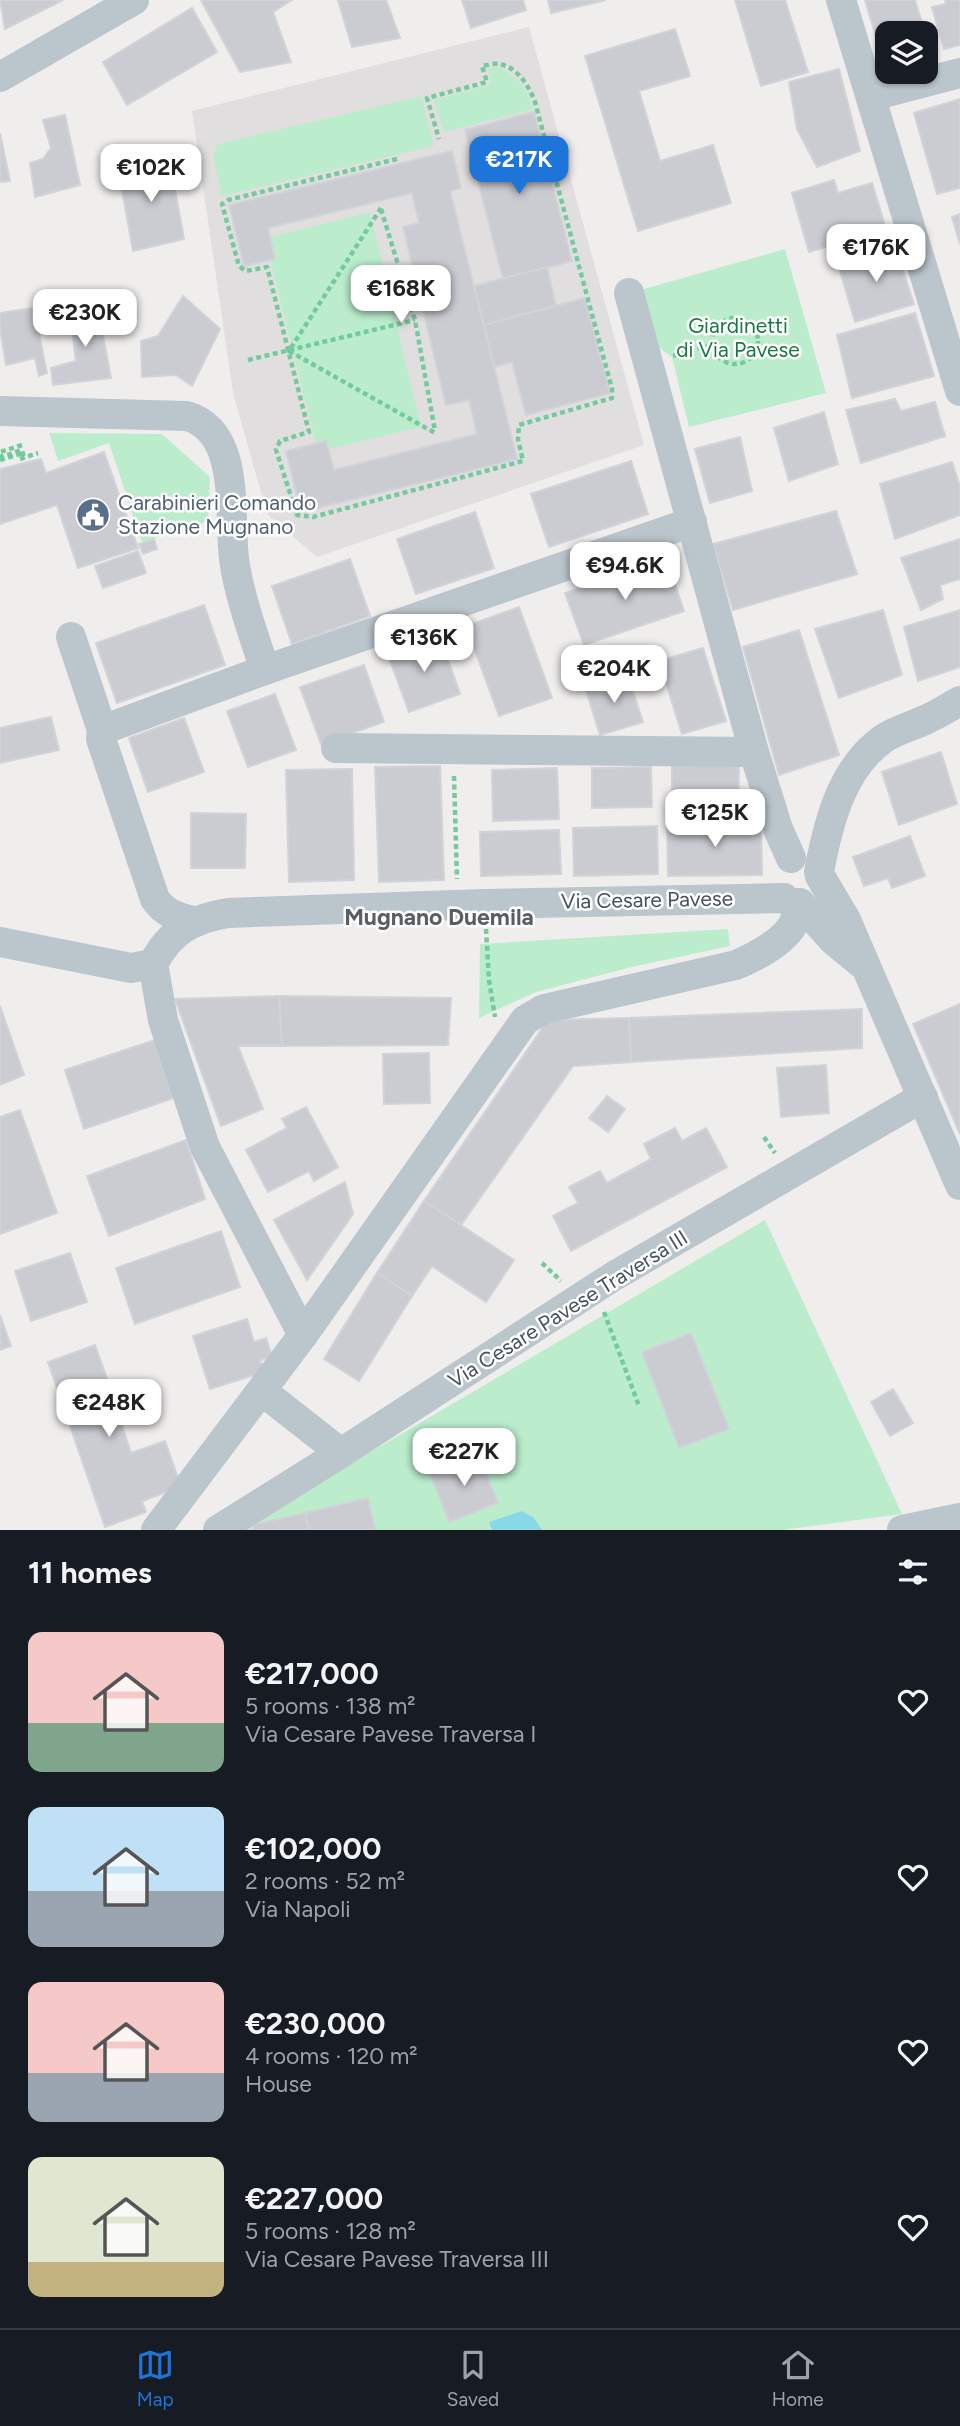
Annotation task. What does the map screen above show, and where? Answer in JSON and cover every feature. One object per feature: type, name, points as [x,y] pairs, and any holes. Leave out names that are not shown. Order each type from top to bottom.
[{"type":"street","points":[[0,77],[134,0]]},
{"type":"street","points":[[841,0],[960,391]]},
{"type":"street","points":[[872,96],[960,73]]},
{"type":"street","points":[[629,292],[754,752],[769,802],[791,858]]},
{"type":"street","points":[[0,411],[187,416],[201,420],[209,428],[227,462],[234,563],[265,670]]},
{"type":"street","points":[[102,730],[265,670],[692,522]]},
{"type":"street","points":[[71,637],[155,899],[162,909],[172,915],[196,922]]},
{"type":"street","points":[[794,901],[806,901],[816,894],[825,840],[846,780],[866,753],[885,738],[960,701]]},
{"type":"street","points":[[336,748],[754,752]]},
{"type":"street","points":[[865,966],[833,940],[794,901],[779,893],[775,879],[779,866],[791,858],[811,861],[846,920],[960,1185]]},
{"type":"street","points":[[156,1530],[303,1335],[524,1020],[544,1009],[736,965],[758,956],[794,923],[794,901]]},
{"type":"street","name":"Via Cesare Pavese","points":[[153,964],[161,947],[174,933],[196,922],[228,913],[471,904],[794,901]]},
{"type":"street","points":[[0,942],[131,968],[153,964],[163,1020],[205,1147],[303,1335]]},
{"type":"street","name":"Via Cesare Pavese Traversa III","points":[[218,1530],[595,1288],[923,1097]]},
{"type":"street","points":[[262,1391],[341,1453]]},
{"type":"street","points":[[902,1530],[960,1518]]},
{"type":"path","points":[[397,159],[228,200],[222,204],[239,266],[246,271],[267,267],[309,432],[280,441],[276,450],[297,515],[313,517],[523,461],[518,439],[519,425],[612,397],[609,376],[535,102],[528,85],[515,72],[500,64],[482,66],[487,82],[427,98],[439,139]]},
{"type":"path","points":[[381,208],[415,320],[435,433],[289,351],[381,208]]},
{"type":"path","points":[[740,318],[747,321],[756,333],[758,340],[753,355],[741,363],[726,362],[715,352],[712,345],[715,330],[726,320],[740,318]]},
{"type":"path","points":[[248,360],[415,320]]},
{"type":"path","points":[[756,333],[783,326]]},
{"type":"path","points":[[649,363],[712,345]]},
{"type":"path","points":[[22,445],[0,452],[2,457],[22,450],[22,457]]},
{"type":"path","points":[[0,460],[22,457],[32,459],[38,453]]},
{"type":"path","points":[[453,749],[471,904],[493,1015]]},
{"type":"path","points":[[595,1288],[639,1406]]},
{"type":"shaded area","points":[[529,27],[644,445],[317,557],[267,514],[233,393],[192,111]]},
{"type":"green space","points":[[498,67],[521,84],[534,109],[444,132],[434,100],[491,84],[488,68]]},
{"type":"green space","points":[[421,96],[434,146],[221,196],[213,154],[218,144]]},
{"type":"green space","points":[[370,212],[421,427],[318,452],[265,238]]},
{"type":"green space","name":"Giardinetti di Via Pavese","points":[[785,249],[826,393],[689,427],[672,357],[651,342],[637,291]]},
{"type":"green space","points":[[49,433],[162,434],[210,477],[208,521],[142,542],[109,443],[58,461]]},
{"type":"green space","points":[[728,929],[730,946],[632,967],[536,992],[479,1018],[480,944]]},
{"type":"green space","points":[[765,1220],[902,1514],[782,1530],[238,1530]]},
{"type":"water","points":[[522,1511],[534,1518],[542,1530],[492,1530],[489,1522]]},
{"type":"building","points":[[0,0],[63,0],[5,29]]},
{"type":"building","points":[[201,0],[292,0],[273,12],[291,62],[240,72]]},
{"type":"building","points":[[338,0],[386,0],[400,38],[352,47]]},
{"type":"building","points":[[462,0],[523,0],[526,10],[471,28]]},
{"type":"building","points":[[548,0],[606,0],[551,13]]},
{"type":"building","points":[[735,0],[785,0],[808,72],[761,86]]},
{"type":"building","points":[[865,0],[915,0],[921,21],[875,21],[875,34]]},
{"type":"building","points":[[945,0],[960,0],[960,45],[944,49],[932,7],[946,4]]},
{"type":"building","points":[[192,8],[217,52],[127,105],[103,62]]},
{"type":"building","points":[[675,29],[690,76],[639,91],[660,161],[713,145],[731,203],[638,231],[585,56]]},
{"type":"building","points":[[839,69],[860,151],[817,167],[797,129],[789,82]]},
{"type":"building","points":[[960,99],[960,188],[937,194],[914,113]]},
{"type":"building","points":[[534,112],[572,261],[503,279],[465,130]]},
{"type":"building","points":[[65,115],[80,185],[35,197],[30,163],[43,159],[51,148],[43,120]]},
{"type":"building","points":[[0,133],[10,181],[0,182]]},
{"type":"building","points":[[452,151],[461,188],[450,191],[517,459],[301,512],[286,451],[326,441],[334,470],[477,434],[469,400],[446,405],[403,227],[419,223],[412,193],[268,228],[275,259],[244,266],[229,205]]},
{"type":"building","points":[[169,156],[184,239],[133,251],[118,168]]},
{"type":"building","points":[[834,180],[838,193],[872,183],[886,229],[809,252],[792,193]]},
{"type":"building","points":[[960,214],[960,244],[952,217]]},
{"type":"building","points":[[895,247],[914,304],[855,322],[838,264]]},
{"type":"building","points":[[547,267],[556,306],[484,325],[474,286]]},
{"type":"building","points":[[183,296],[220,329],[192,386],[176,375],[142,377],[141,341],[158,336]]},
{"type":"building","points":[[585,298],[610,393],[526,415],[512,362],[494,367],[484,325]]},
{"type":"building","points":[[97,304],[111,378],[53,385],[51,368],[76,361],[69,309]]},
{"type":"building","points":[[34,308],[47,373],[39,376],[35,358],[6,365],[0,329],[0,313]]},
{"type":"building","points":[[915,313],[934,376],[852,398],[837,335]]},
{"type":"building","points":[[895,399],[901,411],[935,402],[945,436],[861,463],[846,410]]},
{"type":"building","points":[[824,412],[838,464],[789,481],[774,428]]},
{"type":"building","points":[[740,437],[752,491],[710,503],[695,449]]},
{"type":"building","name":"Carabinieri Comando Stazione Mugnano","points":[[104,452],[138,548],[78,568],[57,505],[0,524],[0,469],[41,459],[46,473]]},
{"type":"building","points":[[631,461],[648,514],[549,547],[531,494]]},
{"type":"building","points":[[952,462],[960,487],[960,515],[895,539],[880,484]]},
{"type":"building","points":[[836,511],[857,574],[733,610],[713,544]]},
{"type":"building","points":[[475,512],[494,568],[416,594],[397,539]]},
{"type":"building","points":[[154,539],[157,549],[143,554],[139,544]]},
{"type":"building","points":[[960,539],[960,579],[940,585],[943,599],[921,610],[901,558]]},
{"type":"building","points":[[138,551],[146,573],[103,588],[95,566]]},
{"type":"building","points":[[666,558],[684,611],[584,645],[565,593]]},
{"type":"building","points":[[350,559],[370,616],[292,644],[272,586]]},
{"type":"building","points":[[204,605],[225,665],[117,703],[96,643]]},
{"type":"building","points":[[519,607],[552,698],[499,716],[466,626]]},
{"type":"building","points":[[883,610],[902,675],[839,698],[815,629]]},
{"type":"building","points":[[960,610],[960,667],[918,681],[904,627]]},
{"type":"building","points":[[799,630],[839,755],[779,775],[743,647]]},
{"type":"building","points":[[440,637],[460,694],[409,712],[388,655]]},
{"type":"building","points":[[703,648],[726,721],[682,734],[659,661]]},
{"type":"building","points":[[364,665],[384,722],[321,744],[300,687]]},
{"type":"building","points":[[627,674],[643,722],[600,735],[585,687]]},
{"type":"building","points":[[275,694],[296,750],[248,767],[227,711]]},
{"type":"building","points":[[51,717],[59,750],[0,763],[0,728]]},
{"type":"building","points":[[184,718],[204,772],[148,792],[129,738]]},
{"type":"building","points":[[941,752],[957,804],[899,825],[882,772]]},
{"type":"building","points":[[672,765],[739,766],[738,808],[672,807]]},
{"type":"building","points":[[440,766],[444,880],[379,882],[375,767]]},
{"type":"building","points":[[651,767],[652,807],[592,808],[592,768]]},
{"type":"building","points":[[557,768],[559,819],[493,821],[492,770]]},
{"type":"building","points":[[352,769],[354,880],[289,882],[286,770]]},
{"type":"building","points":[[191,813],[246,814],[245,868],[191,868]]},
{"type":"building","points":[[761,823],[762,875],[668,876],[667,824]]},
{"type":"building","points":[[657,826],[658,874],[574,876],[573,828]]},
{"type":"building","points":[[559,830],[561,874],[481,876],[480,832]]},
{"type":"building","points":[[910,836],[925,876],[892,888],[888,878],[864,886],[853,857]]},
{"type":"building","points":[[279,996],[451,998],[448,1045],[282,1046]]},
{"type":"building","points":[[279,996],[282,1046],[238,1046],[263,1109],[221,1126],[175,999]]},
{"type":"building","points":[[960,1004],[960,1134],[913,1024]]},
{"type":"building","points":[[0,1006],[24,1075],[0,1085]]},
{"type":"building","points":[[862,1009],[862,1048],[631,1062],[629,1018]]},
{"type":"building","points":[[629,1018],[631,1062],[573,1066],[461,1225],[424,1201],[548,1020]]},
{"type":"building","points":[[155,1040],[174,1098],[84,1129],[65,1070]]},
{"type":"building","points":[[429,1053],[430,1103],[384,1104],[383,1054]]},
{"type":"building","points":[[826,1065],[829,1113],[781,1117],[777,1068]]},
{"type":"building","points":[[607,1096],[625,1109],[608,1132],[589,1118]]},
{"type":"building","points":[[306,1107],[338,1167],[314,1181],[309,1171],[268,1192],[246,1150],[287,1128],[282,1119]]},
{"type":"building","points":[[20,1110],[57,1213],[0,1234],[0,1117]]},
{"type":"building","points":[[675,1128],[682,1141],[706,1128],[727,1167],[571,1251],[553,1216],[578,1203],[569,1187],[600,1171],[607,1183],[651,1159],[644,1144]]},
{"type":"building","points":[[186,1140],[205,1199],[109,1236],[87,1176]]},
{"type":"building","points":[[345,1182],[353,1214],[307,1280],[274,1220]]},
{"type":"building","points":[[424,1201],[514,1260],[486,1302],[432,1266],[412,1296],[377,1273]]},
{"type":"building","points":[[221,1231],[240,1287],[135,1324],[116,1268]]},
{"type":"building","points":[[70,1253],[87,1302],[31,1321],[15,1271]]},
{"type":"building","points":[[377,1273],[412,1296],[359,1381],[324,1359]]},
{"type":"building","points":[[0,1315],[11,1346],[0,1350]]},
{"type":"building","points":[[247,1319],[254,1342],[266,1338],[272,1357],[260,1360],[264,1372],[210,1389],[193,1336]]},
{"type":"building","points":[[691,1333],[729,1429],[679,1448],[642,1352]]},
{"type":"building","points":[[95,1345],[110,1387],[124,1382],[132,1405],[117,1410],[131,1453],[165,1441],[181,1487],[142,1501],[146,1512],[105,1527],[48,1362]]},
{"type":"building","points":[[893,1389],[913,1423],[890,1436],[871,1402]]},
{"type":"building","points":[[478,1454],[498,1503],[449,1522],[430,1473]]},
{"type":"building","points":[[368,1498],[375,1530],[309,1530],[305,1513]]},
{"type":"building","points":[[305,1513],[309,1530],[254,1530],[252,1525]]},
{"type":"place","name":"Carabinieri Comando Stazione Mugnano","points":[[93,515]]},
{"type":"district","name":"Mugnano Duemila","points":[[439,917]]}]
